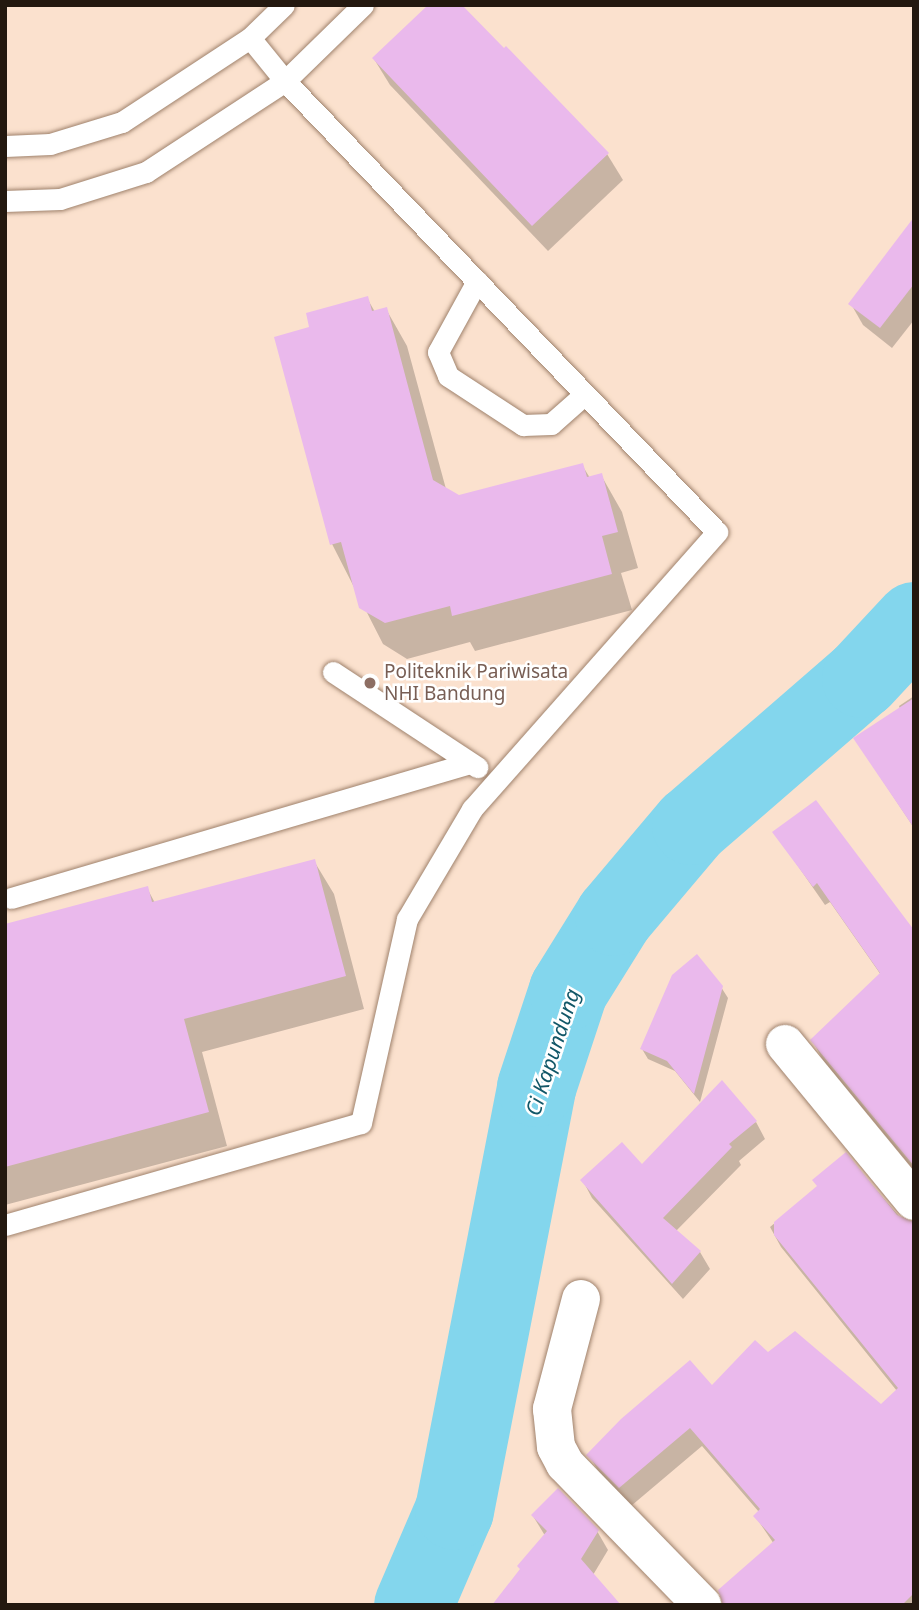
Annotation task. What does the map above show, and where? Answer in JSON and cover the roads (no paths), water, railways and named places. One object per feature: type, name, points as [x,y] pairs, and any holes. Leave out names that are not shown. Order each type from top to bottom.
[{"type":"street","points":[[785,1044],[914,1201]]},
{"type":"street","points":[[581,1299],[552,1409],[556,1447],[565,1464],[702,1605]]},
{"type":"lane","points":[[5,146],[50,145],[122,121],[250,38],[284,5]]},
{"type":"lane","points":[[5,201],[60,199],[146,172],[285,81],[363,5]]},
{"type":"lane","points":[[5,1225],[361,1123],[407,919],[472,809],[717,532],[285,81],[250,38]]},
{"type":"lane","points":[[477,281],[438,352],[448,376],[523,425],[551,424],[585,394]]},
{"type":"lane","points":[[333,672],[497,780]]},
{"type":"lane","points":[[11,898],[471,763]]},
{"type":"waterway","name":"Ci Kapundung","points":[[413,1605],[454,1510],[536,1087],[568,990],[614,916],[691,825],[861,678],[914,621]]},
{"type":"place","name":"Politeknik Pariwisata NHI Bandung","points":[[370,683]]}]
